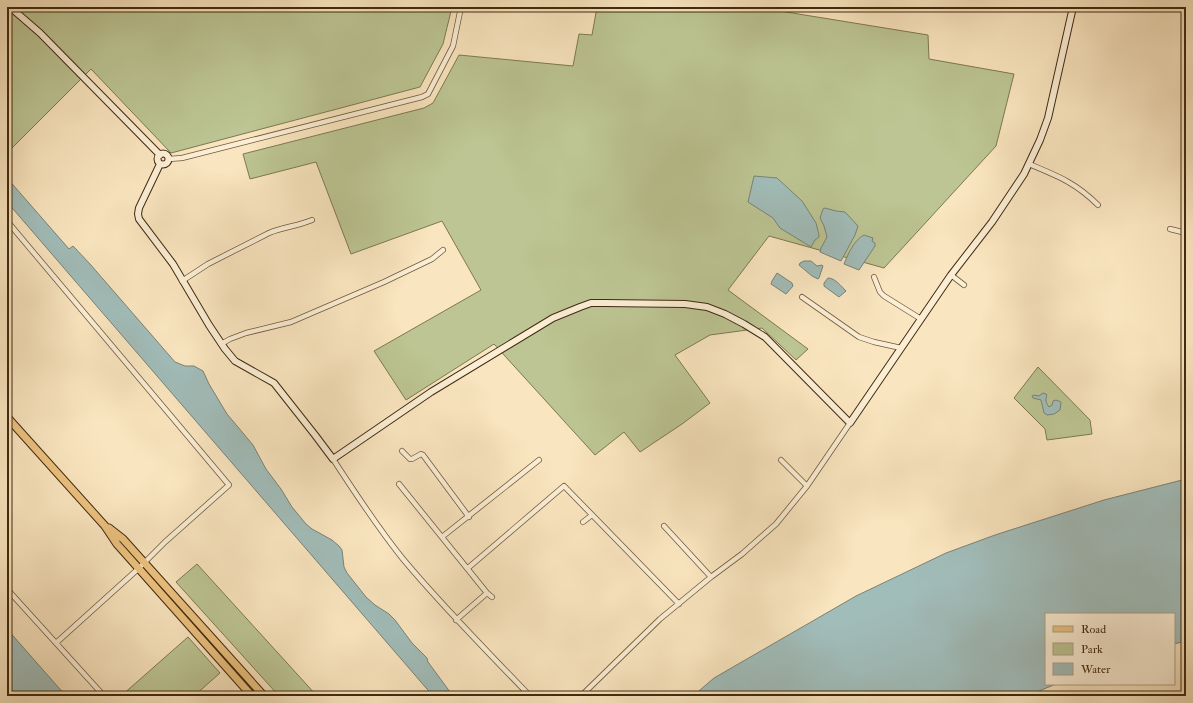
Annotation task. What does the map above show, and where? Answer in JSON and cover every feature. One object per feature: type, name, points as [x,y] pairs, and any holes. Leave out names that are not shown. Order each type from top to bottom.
[{"type":"main road","points":[[7,417],[105,526],[117,544],[138,569],[252,696]]},
{"type":"main road","points":[[105,526],[123,539],[264,696]]},
{"type":"street","points":[[10,7],[40,33],[160,154],[166,154],[169,159]]},
{"type":"street","points":[[169,159],[182,158],[422,97],[428,94],[453,46],[461,7]]},
{"type":"street","points":[[580,696],[660,619],[762,537],[785,513],[806,486],[951,275],[992,222],[1024,174],[1040,140],[1048,118],[1073,7]]},
{"type":"street","points":[[1148,7],[1153,7]]},
{"type":"street","points":[[160,154],[158,159],[160,164],[139,208],[139,219],[173,264],[221,344],[235,361],[274,383],[333,459],[356,494],[403,559],[456,620],[530,696]]},
{"type":"street","points":[[160,164],[167,164],[169,159]]},
{"type":"street","points":[[1029,164],[1059,176],[1074,185],[1098,205]]},
{"type":"street","points":[[182,281],[208,264],[269,233],[278,229],[303,224],[312,220]]},
{"type":"street","points":[[7,221],[229,485],[56,643]]},
{"type":"street","points":[[1170,229],[1186,233]]},
{"type":"street","points":[[221,344],[246,333],[291,322],[330,306],[432,259],[443,250]]},
{"type":"street","points":[[951,275],[964,285]]},
{"type":"street","points":[[874,276],[880,292],[884,296],[921,319]]},
{"type":"street","points":[[802,297],[860,336],[874,342],[901,348]]},
{"type":"street","points":[[333,459],[431,392],[553,318],[580,307],[604,303],[685,304],[707,307],[725,314],[764,337],[850,423]]},
{"type":"street","points":[[402,451],[410,459],[421,454],[423,455],[469,517]]},
{"type":"street","points":[[442,538],[539,460]]},
{"type":"street","points":[[781,460],[806,486]]},
{"type":"street","points":[[399,484],[487,593],[492,597]]},
{"type":"street","points":[[468,568],[564,486],[679,604]]},
{"type":"street","points":[[583,522],[592,515]]},
{"type":"street","points":[[664,526],[711,577]]},
{"type":"street","points":[[7,589],[104,696]]},
{"type":"street","points":[[456,620],[487,593]]},
{"type":"green space","points":[[7,7],[452,7],[443,44],[420,87],[171,153],[91,69],[7,153]]},
{"type":"green space","points":[[597,7],[781,7],[780,11],[928,35],[929,59],[1014,74],[996,146],[884,268],[769,236],[728,290],[808,349],[796,360],[762,328],[710,335],[675,355],[710,403],[640,452],[624,432],[595,455],[494,344],[406,400],[374,351],[481,290],[442,221],[351,254],[316,162],[250,179],[243,154],[424,108],[433,103],[459,55],[573,66],[579,34],[592,35]]},
{"type":"green space","points":[[1038,367],[1090,420],[1092,434],[1047,440],[1045,429],[1014,398]]},
{"type":"green space","points":[[197,564],[317,696],[279,696],[176,582]]},
{"type":"green space","points":[[188,637],[220,673],[194,696],[121,696]]},
{"type":"water","points":[[754,176],[777,178],[802,201],[816,223],[819,235],[811,247],[780,228],[773,218],[748,202]]},
{"type":"water","points":[[7,178],[69,249],[73,246],[90,264],[175,362],[185,366],[194,366],[203,371],[227,414],[253,445],[266,469],[292,507],[312,529],[332,540],[339,546],[342,550],[344,567],[347,573],[366,597],[395,620],[412,643],[427,658],[428,662],[453,696],[433,696],[7,202]]},
{"type":"water","points":[[825,208],[845,212],[858,226],[855,235],[841,261],[820,252],[827,237],[820,218],[823,209]]},
{"type":"water","points":[[864,235],[873,238],[872,241],[875,243],[875,246],[859,270],[844,264],[854,244]]},
{"type":"water","points":[[804,261],[811,261],[817,266],[823,266],[818,279],[799,265]]},
{"type":"water","points":[[777,273],[792,283],[793,286],[786,294],[771,284]]},
{"type":"water","points":[[828,278],[831,278],[846,291],[839,297],[824,286],[824,283]]},
{"type":"water","points":[[1043,393],[1047,395],[1046,401],[1049,407],[1052,405],[1053,401],[1056,400],[1061,402],[1060,410],[1054,414],[1047,415],[1044,413],[1041,400],[1033,398],[1032,396],[1039,396]]},
{"type":"water","points":[[1186,479],[1186,641],[1175,644],[1175,613],[1045,613],[1045,685],[1054,685],[1027,696],[693,696],[714,678],[856,596],[946,553],[995,535],[1104,500]]},
{"type":"water","points":[[7,629],[66,696],[7,696]]}]
